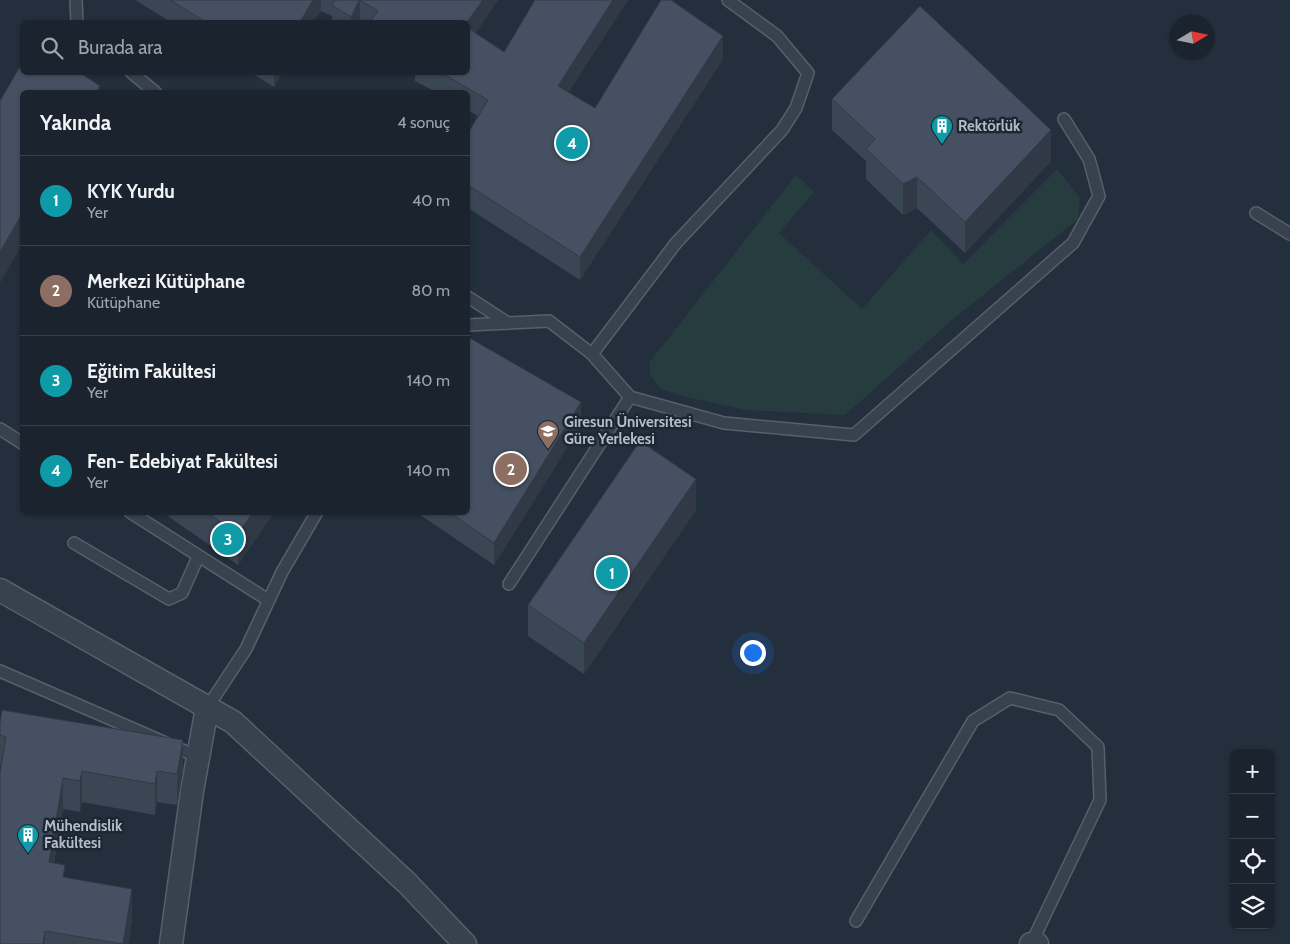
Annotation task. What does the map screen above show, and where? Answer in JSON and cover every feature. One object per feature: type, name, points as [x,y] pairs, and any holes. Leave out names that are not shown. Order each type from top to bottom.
[{"type":"street","points":[[0,590],[232,722],[406,883],[465,944]]},
{"type":"street","points":[[171,944],[198,757],[207,708]]},
{"type":"lane","points":[[76,0],[77,20]]},
{"type":"lane","points":[[592,354],[676,243],[782,130],[796,108],[808,73],[777,36],[728,0]]},
{"type":"lane","points":[[135,75],[153,90]]},
{"type":"lane","points":[[470,325],[549,321],[592,354],[630,397],[724,424],[854,435],[1073,243],[1100,196],[1090,158],[1064,119]]},
{"type":"lane","points":[[1256,213],[1290,234]]},
{"type":"lane","points":[[470,298],[508,323]]},
{"type":"lane","points":[[509,584],[630,397]]},
{"type":"lane","points":[[0,429],[20,442]]},
{"type":"lane","points":[[135,515],[268,600]]},
{"type":"lane","points":[[207,708],[246,649],[282,572],[315,515]]},
{"type":"lane","points":[[74,543],[169,599],[182,592],[198,557]]},
{"type":"lane","points":[[0,671],[198,757]]},
{"type":"lane","points":[[856,921],[973,721],[1010,698],[1059,710],[1098,747],[1100,800],[1033,944]]},
{"type":"green space","points":[[1057,169],[1080,198],[1078,219],[952,320],[845,415],[746,410],[682,396],[661,389],[650,375],[649,363],[796,175],[814,192],[779,233],[862,309],[931,230],[963,264]]},
{"type":"building","points":[[170,0],[313,0],[301,20],[203,20]]},
{"type":"building","points":[[335,0],[359,0],[351,17],[332,5]]},
{"type":"building","points":[[360,0],[483,0],[468,20],[371,20],[378,11]]},
{"type":"building","points":[[535,0],[613,0],[558,86],[595,108],[661,0],[671,0],[723,36],[580,257],[470,186],[470,130],[488,100],[445,75],[470,75],[470,29],[504,52]]},
{"type":"building","name":"Rektörlük","points":[[920,6],[1051,130],[965,222],[917,177],[903,184],[866,149],[875,139],[832,99]]},
{"type":"building","points":[[20,66],[20,75],[84,75],[100,86],[97,90],[20,90],[20,217],[0,252],[0,101]]},
{"type":"building","points":[[470,338],[581,402],[494,543],[453,515],[470,515]]},
{"type":"building","points":[[640,441],[696,479],[584,643],[528,605]]},
{"type":"building","points":[[210,515],[251,515],[238,534]]},
{"type":"building","name":"Mühendislik Fakültesi","points":[[2,710],[183,740],[177,774],[157,771],[155,784],[82,771],[80,781],[63,778],[49,862],[65,865],[63,877],[132,889],[123,944],[45,931],[43,944],[0,944],[0,773],[6,737],[0,735]]},
{"type":"place","name":"Fen- Edebiyat Fakültesi","points":[[572,143]]},
{"type":"place","name":"Rektörlük","points":[[942,145]]},
{"type":"place","name":"Giresun Üniversitesi Güre Yerlekesi","points":[[548,450]]},
{"type":"place","name":"Merkezi Kütüphane","points":[[511,469]]},
{"type":"place","name":"Eğitim Fakültesi","points":[[228,539]]},
{"type":"place","name":"KYK Yurdu","points":[[612,573]]},
{"type":"place","name":"Mühendislik Fakültesi","points":[[28,854]]}]
